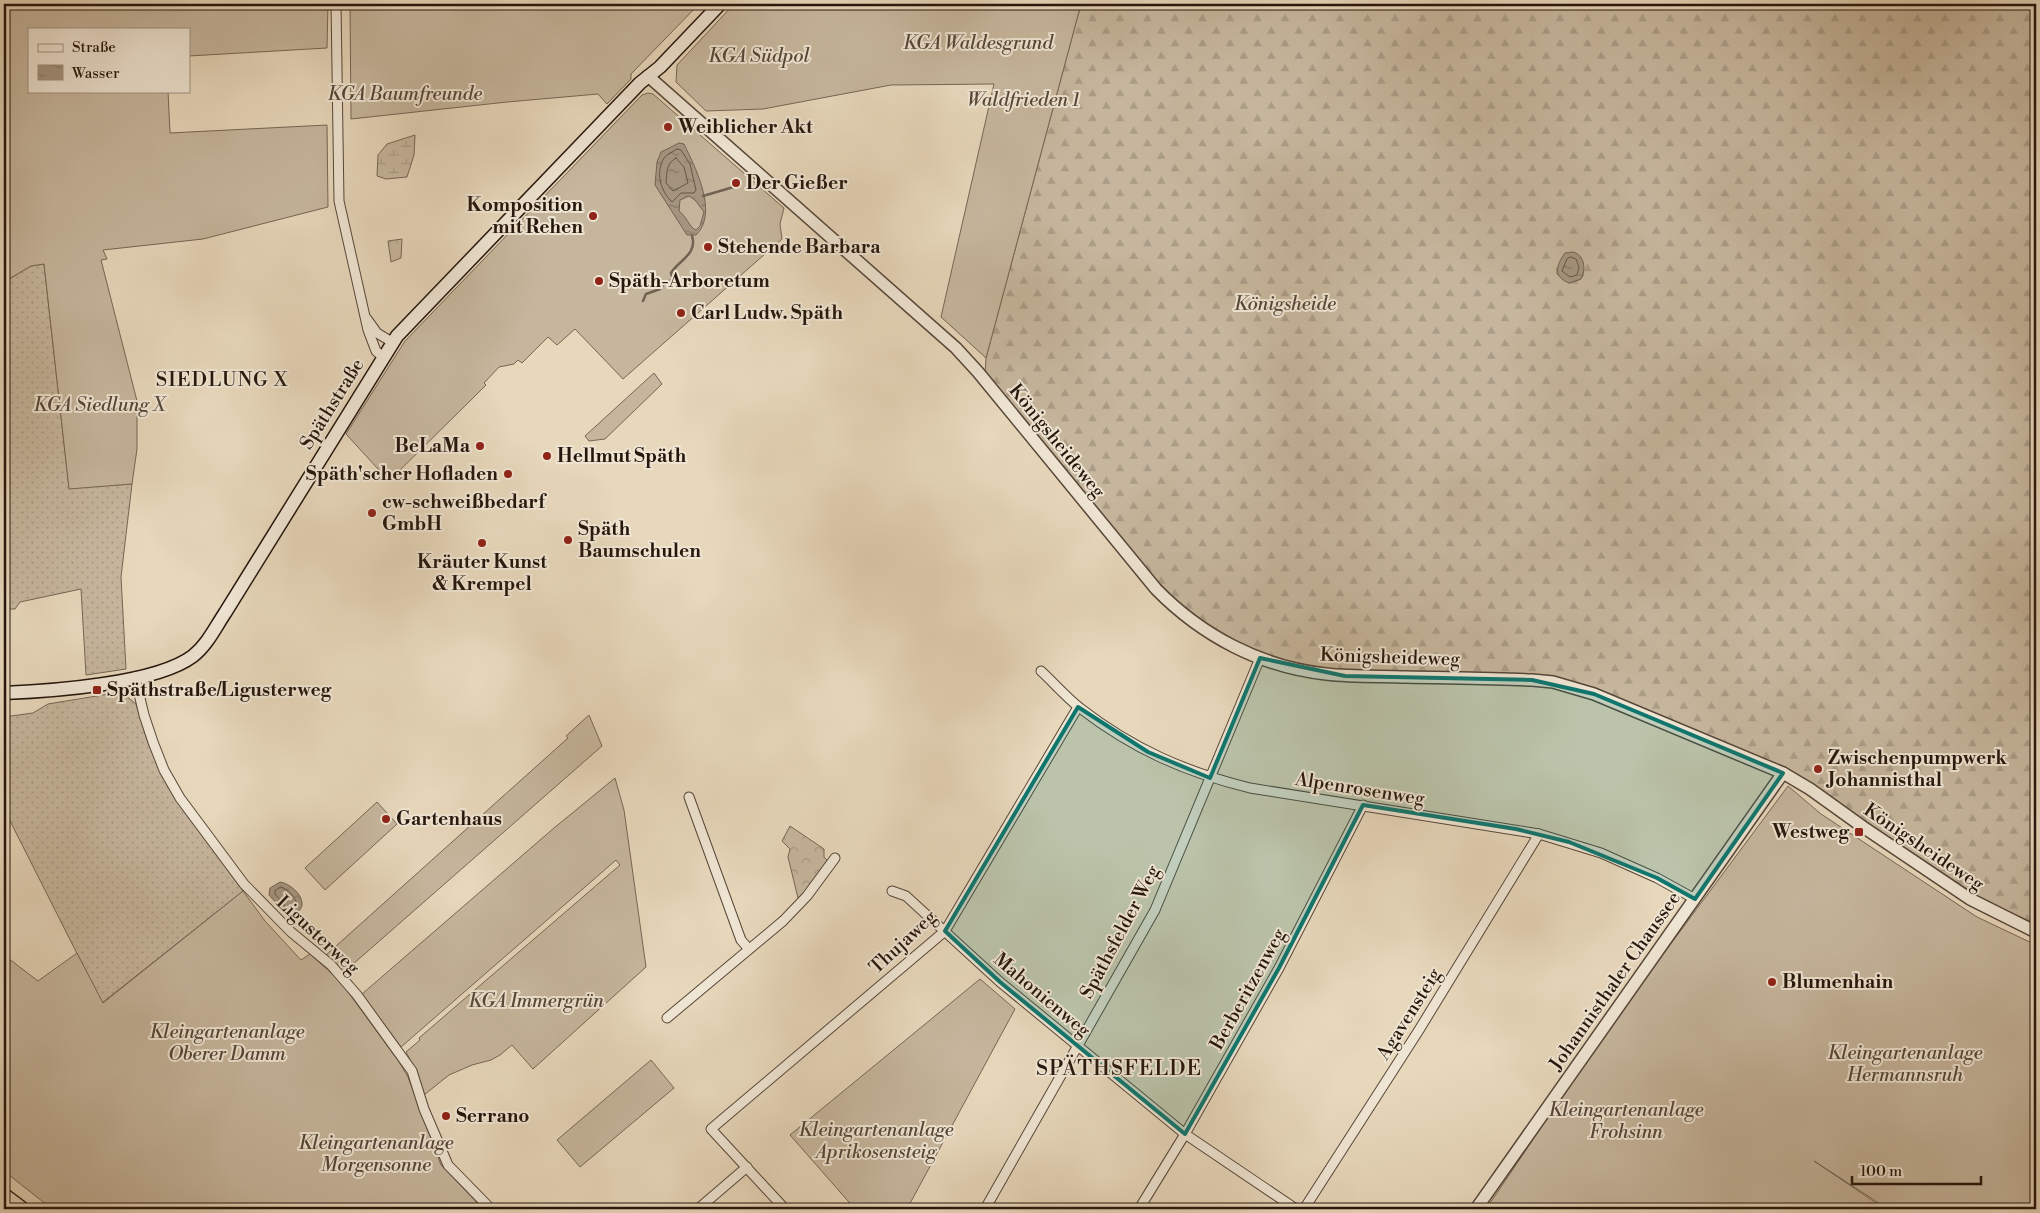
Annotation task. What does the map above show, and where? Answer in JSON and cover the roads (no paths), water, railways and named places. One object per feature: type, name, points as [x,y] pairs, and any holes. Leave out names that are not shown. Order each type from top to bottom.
[{"type":"highway","points":[[4,1197],[20,1209]]},
{"type":"main road","name":"Späthstraße","points":[[4,693],[69,688],[160,672],[192,656],[205,644],[392,342],[648,76],[668,59],[720,4]]},
{"type":"street","points":[[336,4],[338,202],[368,330],[376,351],[383,357]]},
{"type":"street","name":"Königsheideweg","points":[[648,76],[956,348],[1168,602],[1213,636],[1260,658],[1313,672],[1345,676],[1515,679],[1553,682],[1572,687],[1782,773],[1810,789],[1862,827],[1970,899],[2036,932]]},
{"type":"street","points":[[366,318],[377,333],[392,342]]},
{"type":"street","name":"Späthsfelder Weg","points":[[985,1209],[1155,910],[1260,658]]},
{"type":"street","name":"Alpenrosenweg","points":[[1041,671],[1078,706],[1111,731],[1148,752],[1210,778],[1250,788],[1539,834],[1601,853],[1657,878],[1695,899]]},
{"type":"street","name":"Ligusterweg","points":[[136,677],[152,742],[164,770],[180,798],[244,884],[291,932],[331,965],[357,995],[412,1071],[431,1128],[448,1165],[491,1209]]},
{"type":"street","name":"Thujaweg","points":[[747,1167],[711,1129],[945,931],[1078,706]]},
{"type":"street","name":"Johannisthaler Chaussee","points":[[1476,1209],[1782,773]]},
{"type":"street","points":[[689,797],[741,940],[748,948]]},
{"type":"street","name":"Berberitzenweg","points":[[1139,1209],[1185,1134],[1279,968],[1363,805]]},
{"type":"street","name":"Agavensteig","points":[[1304,1209],[1419,1030],[1539,834]]},
{"type":"street","points":[[667,1018],[748,948],[783,921],[807,896],[835,858]]},
{"type":"street","name":"Mahonienweg","points":[[892,891],[906,896],[1000,982],[1185,1134],[1296,1209]]},
{"type":"street","points":[[698,1209],[747,1167],[785,1209]]},
{"type":"water","points":[[679,143],[684,144],[694,165],[703,190],[705,203],[703,226],[696,235],[687,235],[655,185],[657,162],[661,152]],"holes":[[[689,196],[695,200],[704,212],[700,226],[696,230],[679,211],[680,200]]]},
{"type":"water","points":[[1573,252],[1582,259],[1584,271],[1581,279],[1569,283],[1558,274],[1558,266],[1565,253]]},
{"type":"water","points":[[280,882],[287,884],[300,896],[302,907],[294,916],[287,915],[269,895],[270,888]]},
{"type":"waterway","points":[[703,196],[737,186]]},
{"type":"waterway","points":[[643,301],[646,294],[660,289],[665,283],[673,279],[671,273],[692,248],[692,236]]},
{"type":"place","name":"Weiblicher Akt","points":[[668,127]]},
{"type":"place","name":"Der Gießer","points":[[736,183]]},
{"type":"place","name":"Komposition mit Rehen","points":[[593,216]]},
{"type":"place","name":"Stehende Barbara","points":[[708,247]]},
{"type":"place","name":"Späth-Arboretum","points":[[599,281]]},
{"type":"place","name":"Carl Ludw. Späth","points":[[681,313]]},
{"type":"place","name":"BeLaMa","points":[[480,446]]},
{"type":"place","name":"Hellmut Späth","points":[[547,456]]},
{"type":"place","name":"Späth'scher Hofladen","points":[[508,474]]},
{"type":"place","name":"cw-schweißbedarf GmbH","points":[[372,513]]},
{"type":"place","name":"Späth Baumschulen","points":[[568,540]]},
{"type":"place","name":"Kräuter Kunst & Krempel","points":[[482,543]]},
{"type":"place","name":"Späthstraße/Ligusterweg","points":[[97,690]]},
{"type":"place","name":"Zwischenpumpwerk Johannisthal","points":[[1818,769]]},
{"type":"place","name":"Gartenhaus","points":[[386,819]]},
{"type":"place","name":"Westweg","points":[[1859,832]]},
{"type":"place","name":"Blumenhain","points":[[1772,982]]},
{"type":"place","name":"Serrano","points":[[446,1116]]},
{"type":"district","name":"SIEDLUNG X","points":[[222,380]]},
{"type":"district","name":"SPÄTHSFELDE","points":[[1119,1069]]},
{"type":"park label","name":"KGA Waldesgrund","points":[[978,43]]},
{"type":"park label","name":"KGA Südpol","points":[[759,56]]},
{"type":"park label","name":"KGA Baumfreunde","points":[[405,94]]},
{"type":"park label","name":"Waldfrieden 1","points":[[1023,100]]},
{"type":"park label","name":"Königsheide","points":[[1285,304]]},
{"type":"park label","name":"KGA Siedlung X","points":[[99,405]]},
{"type":"park label","name":"KGA Immergrün","points":[[536,1001]]},
{"type":"park label","name":"Kleingartenanlage Oberer Damm","points":[[227,1043]]},
{"type":"park label","name":"Kleingartenanlage Hermannsruh","points":[[1905,1064]]},
{"type":"park label","name":"Kleingartenanlage Frohsinn","points":[[1626,1121]]},
{"type":"park label","name":"Kleingartenanlage Aprikosensteig","points":[[876,1141]]},
{"type":"park label","name":"Kleingartenanlage Morgensonne","points":[[376,1154]]}]
